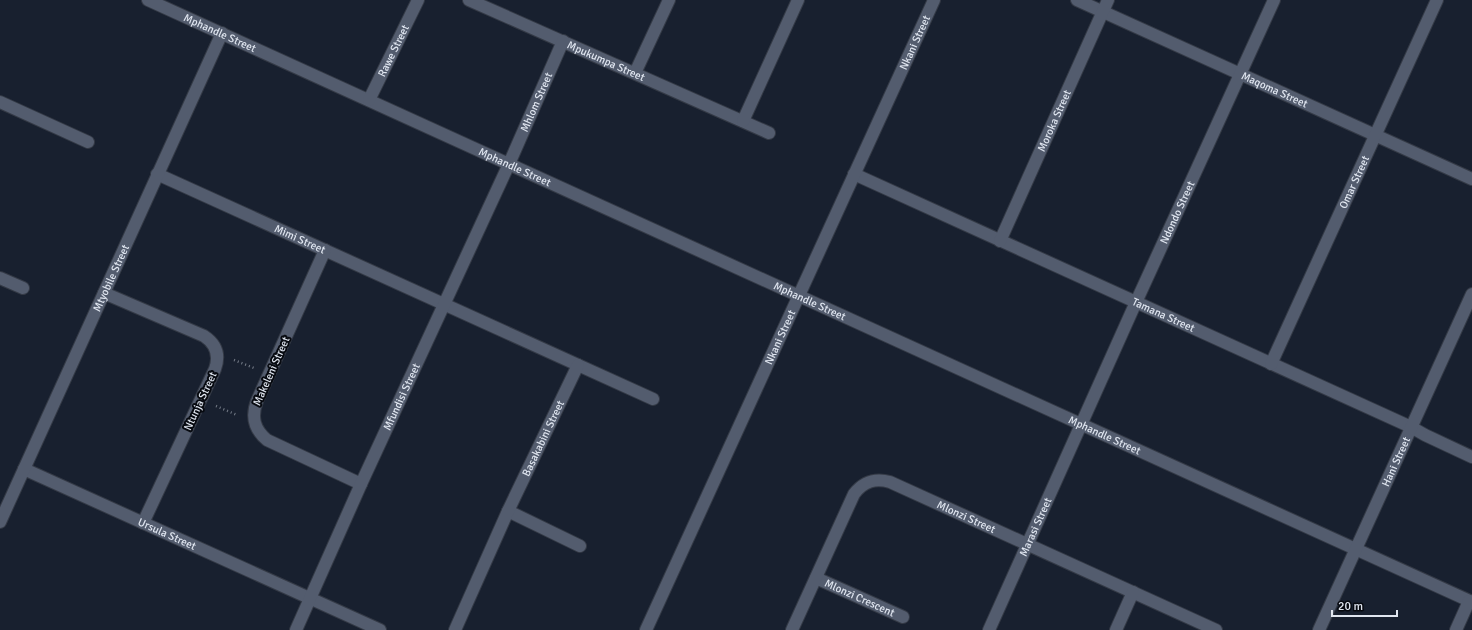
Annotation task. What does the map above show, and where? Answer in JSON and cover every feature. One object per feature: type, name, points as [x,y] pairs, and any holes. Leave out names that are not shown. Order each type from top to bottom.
[{"type":"street","name":"Mphandle Street","points":[[148,0],[1471,601]]},
{"type":"street","name":"Rawe Street","points":[[369,100],[418,0]]},
{"type":"street","name":"Mpukumpa Street","points":[[469,0],[769,133]]},
{"type":"street","points":[[636,73],[669,0]]},
{"type":"street","points":[[742,121],[798,0]]},
{"type":"street","name":"Nkani Street","points":[[646,630],[934,0]]},
{"type":"street","name":"Maqoma Street","points":[[1077,0],[1472,179]]},
{"type":"street","name":"Moroka Street","points":[[1000,241],[1108,0]]},
{"type":"street","name":"Ndondo Street","points":[[1081,424],[1274,0]]},
{"type":"street","name":"Omar Street","points":[[1271,364],[1437,0]]},
{"type":"street","name":"Mtyobile Street","points":[[0,522],[222,33]]},
{"type":"street","name":"Mhlom Street","points":[[509,164],[563,41]]},
{"type":"street","points":[[2,107],[88,142]]},
{"type":"street","name":"Mfundisi Street","points":[[296,630],[361,484],[509,164]]},
{"type":"street","name":"Mimi Street","points":[[157,174],[444,304]]},
{"type":"street","name":"Tamana Street","points":[[854,174],[1411,427],[1472,457]]},
{"type":"street","name":"Makeleni Street","points":[[254,422],[254,408],[325,250]]},
{"type":"street","points":[[0,278],[22,288]]},
{"type":"street","points":[[104,293],[204,336],[211,341],[217,353]]},
{"type":"street","name":"Hani Street","points":[[1319,630],[1472,294]]},
{"type":"street","points":[[444,304],[653,399]]},
{"type":"street","name":"Ntunja Street","points":[[143,522],[215,369],[217,353]]},
{"type":"street","name":"Basakabini Street","points":[[455,630],[508,511],[578,365]]},
{"type":"street","points":[[254,422],[257,429],[267,440],[361,484]]},
{"type":"street","name":"Marasi Street","points":[[989,630],[1081,424]]},
{"type":"street","name":"Ursula Street","points":[[24,469],[310,599]]},
{"type":"street","name":"Mlonzi Street","points":[[792,630],[854,494],[859,487],[866,482],[874,480],[890,482],[1216,630]]},
{"type":"street","points":[[508,511],[580,546]]},
{"type":"street","name":"Mlonzi Crescent","points":[[816,578],[903,617]]},
{"type":"street","points":[[1116,630],[1133,592]]},
{"type":"street","points":[[310,599],[380,630]]},
{"type":"street","points":[[1456,630],[1471,601]]},
{"type":"path","points":[[217,353],[269,374]]},
{"type":"path","points":[[201,399],[254,422]]}]
